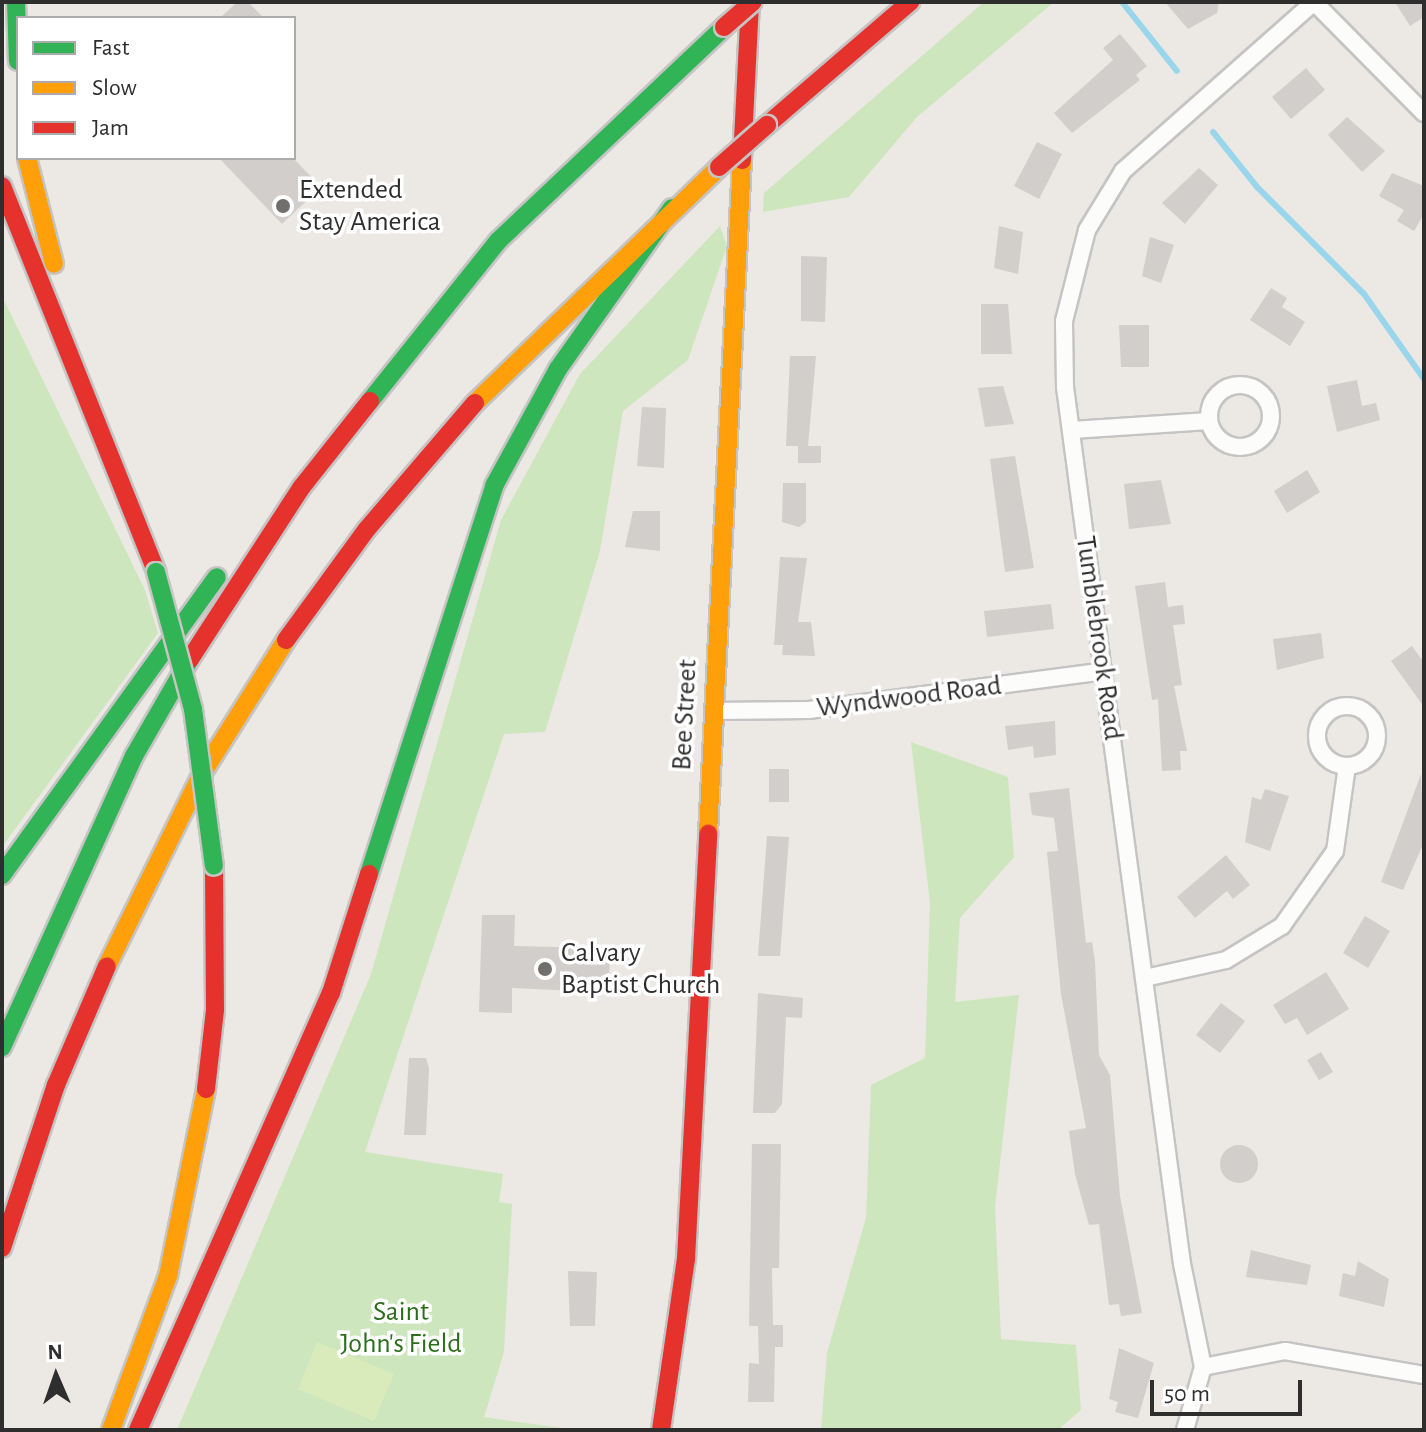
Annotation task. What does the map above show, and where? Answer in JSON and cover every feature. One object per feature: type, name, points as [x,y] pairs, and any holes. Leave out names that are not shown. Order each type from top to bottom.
[{"type":"main road","points":[[2,1047],[88,846],[154,718],[226,597],[350,422],[498,241],[752,2]]},
{"type":"main road","name":"Bee Street","points":[[661,1430],[685,1274],[752,2]]},
{"type":"main road","points":[[2,1248],[103,970],[250,692],[349,552],[481,395],[672,208],[910,2]]},
{"type":"main road","points":[[27,160],[77,368]]},
{"type":"main road","points":[[2,186],[156,572],[193,709],[214,866],[215,1010],[198,1152],[168,1276],[111,1430]]},
{"type":"main road","points":[[138,1430],[335,982],[489,498],[558,369],[672,208]]},
{"type":"main road","points":[[2,875],[293,470],[350,422]]},
{"type":"street","name":"Tumblebrook Road","points":[[1203,1367],[1145,978],[1104,671],[1072,430],[1064,321],[1076,260],[1103,202],[1143,148],[1314,3],[1424,113]]},
{"type":"street","points":[[1072,430],[1209,421]]},
{"type":"street","name":"Wyndwood Road","points":[[713,711],[809,710],[1104,671]]},
{"type":"street","points":[[1145,978],[1226,960],[1282,926],[1335,851],[1347,766]]},
{"type":"street","points":[[1185,1430],[1203,1367],[1285,1351],[1424,1375]]},
{"type":"green space","points":[[984,2],[1054,2],[917,117],[849,197],[763,212],[764,193]]},
{"type":"green space","name":"Saint John's Field","points":[[720,226],[727,246],[688,360],[623,411],[600,551],[545,732],[504,734],[365,1152],[503,1174],[499,1202],[512,1204],[504,1352],[484,1417],[576,1430],[177,1430],[371,974],[501,520],[580,374]]},
{"type":"green space","points":[[2,296],[145,590],[158,633],[2,847]]},
{"type":"green space","points":[[911,742],[1008,777],[1014,857],[960,918],[955,1002],[1019,995],[995,1207],[1001,1339],[1076,1345],[1081,1410],[1058,1430],[821,1430],[827,1353],[866,1218],[871,1085],[925,1058],[930,903]]},
{"type":"green space","points":[[317,1342],[394,1374],[374,1421],[298,1389]]},
{"type":"building","points":[[237,2],[248,2],[262,16],[222,16]]},
{"type":"building","points":[[1165,2],[1219,2],[1217,13],[1188,29]]},
{"type":"building","points":[[1395,2],[1424,2],[1424,17],[1410,26]]},
{"type":"building","points":[[1120,34],[1147,66],[1136,75],[1140,80],[1072,133],[1054,113],[1113,60],[1103,48]]},
{"type":"building","points":[[1306,68],[1325,90],[1291,119],[1272,97]]},
{"type":"building","points":[[1347,117],[1385,151],[1362,172],[1328,135]]},
{"type":"building","points":[[1037,142],[1062,154],[1039,199],[1014,186]]},
{"type":"building","name":"Extended Stay America","points":[[221,160],[295,160],[321,187],[282,224]]},
{"type":"building","points":[[1199,168],[1218,185],[1185,224],[1162,203]]},
{"type":"building","points":[[1392,173],[1424,186],[1424,214],[1414,231],[1397,221],[1404,210],[1379,196]]},
{"type":"building","points":[[999,226],[1023,232],[1018,274],[994,268]]},
{"type":"building","points":[[1150,237],[1174,245],[1161,283],[1142,276]]},
{"type":"building","points":[[801,256],[827,257],[825,322],[801,321]]},
{"type":"building","points":[[1271,288],[1287,298],[1282,307],[1305,322],[1290,346],[1250,320]]},
{"type":"building","points":[[981,304],[1008,304],[1012,354],[981,354]]},
{"type":"building","points":[[1119,325],[1149,325],[1149,367],[1121,367]]},
{"type":"building","points":[[790,356],[816,356],[808,446],[821,446],[821,463],[798,463],[798,446],[786,446]]},
{"type":"building","points":[[1357,380],[1362,406],[1376,403],[1380,420],[1337,432],[1327,386]]},
{"type":"building","points":[[1003,386],[1014,424],[985,427],[978,388]]},
{"type":"building","points":[[642,407],[666,408],[664,468],[637,466]]},
{"type":"building","points":[[1015,456],[1034,568],[1005,572],[990,459]]},
{"type":"building","points":[[1307,470],[1320,492],[1287,513],[1274,491]]},
{"type":"building","points":[[1161,480],[1171,524],[1129,529],[1124,484]]},
{"type":"building","points":[[783,483],[806,483],[806,522],[799,527],[782,522]]},
{"type":"building","points":[[633,511],[660,511],[660,551],[625,547]]},
{"type":"building","points":[[780,557],[807,558],[798,622],[811,622],[815,656],[782,655],[783,645],[774,645]]},
{"type":"building","points":[[1165,582],[1168,607],[1183,605],[1185,624],[1173,625],[1182,685],[1174,686],[1187,751],[1180,751],[1181,770],[1162,771],[1158,699],[1152,700],[1135,586]]},
{"type":"building","points":[[1051,604],[1054,629],[987,637],[984,611]]},
{"type":"building","points":[[1321,633],[1324,658],[1277,670],[1273,639]]},
{"type":"building","points":[[1412,646],[1424,663],[1424,707],[1391,661]]},
{"type":"building","points":[[1055,721],[1056,755],[1034,758],[1033,746],[1008,750],[1005,726]]},
{"type":"building","points":[[769,769],[789,769],[789,802],[769,802]]},
{"type":"building","points":[[1421,774],[1424,842],[1403,890],[1381,882]]},
{"type":"building","points":[[1069,788],[1086,943],[1092,942],[1095,961],[1099,1055],[1110,1075],[1120,1196],[1142,1313],[1121,1316],[1119,1304],[1109,1305],[1099,1224],[1089,1225],[1075,1174],[1069,1131],[1086,1128],[1061,994],[1047,852],[1058,851],[1054,818],[1032,815],[1029,793]]},
{"type":"building","points":[[1265,789],[1289,796],[1270,851],[1245,842],[1252,797],[1261,800]]},
{"type":"building","points":[[767,836],[789,837],[780,956],[758,956]]},
{"type":"building","points":[[1226,855],[1250,885],[1233,899],[1227,891],[1195,918],[1177,897]]},
{"type":"building","name":"Calvary Baptist Church","points":[[482,915],[515,915],[514,946],[602,948],[610,955],[609,984],[601,983],[601,992],[512,988],[512,1013],[479,1012]]},
{"type":"building","points":[[1365,916],[1390,931],[1368,968],[1343,953]]},
{"type":"building","points":[[1326,972],[1349,1009],[1307,1035],[1297,1018],[1285,1024],[1273,1005]]},
{"type":"building","points":[[758,993],[803,998],[802,1018],[786,1017],[782,1104],[775,1113],[753,1113]]},
{"type":"building","points":[[1221,1003],[1245,1021],[1220,1053],[1196,1035]]},
{"type":"building","points":[[1321,1052],[1333,1072],[1319,1080],[1307,1060]]},
{"type":"building","points":[[409,1058],[426,1058],[429,1068],[426,1135],[404,1135]]},
{"type":"building","points":[[752,1144],[781,1144],[779,1268],[772,1268],[773,1325],[783,1325],[783,1347],[775,1347],[774,1402],[748,1402],[749,1363],[759,1364],[758,1326],[749,1326]]},
{"type":"building","points":[[1239,1145],[1252,1151],[1258,1164],[1252,1177],[1239,1183],[1226,1177],[1220,1164],[1226,1151]]},
{"type":"building","points":[[1251,1250],[1311,1265],[1307,1285],[1246,1277]]},
{"type":"building","points":[[1358,1261],[1389,1279],[1384,1307],[1339,1296],[1343,1273],[1355,1276]]},
{"type":"building","points":[[568,1271],[597,1272],[595,1326],[570,1326]]},
{"type":"building","points":[[1119,1348],[1154,1363],[1138,1418],[1115,1412],[1118,1402],[1109,1399]]},
{"type":"waterway","points":[[1122,2],[1177,71]]},
{"type":"waterway","points":[[1213,132],[1257,187],[1364,294],[1424,379]]},
{"type":"traffic: fast","points":[[16,2],[16,16]]},
{"type":"traffic: fast","points":[[370,401],[498,241],[724,27]]},
{"type":"traffic: fast","points":[[369,874],[494,486],[558,369],[672,208]]},
{"type":"traffic: fast","points":[[156,572],[193,709],[214,866]]},
{"type":"traffic: fast","points":[[2,875],[217,577]]},
{"type":"traffic: fast","points":[[2,1047],[134,756],[190,659]]},
{"type":"traffic: slow","points":[[28,160],[54,264]]},
{"type":"traffic: slow","points":[[708,834],[742,160]]},
{"type":"traffic: slow","points":[[475,403],[719,167]]},
{"type":"traffic: slow","points":[[107,966],[203,772],[286,640]]},
{"type":"traffic: slow","points":[[111,1430],[168,1276],[206,1089]]},
{"type":"traffic: jam","points":[[742,160],[750,2]]},
{"type":"traffic: jam","points":[[724,27],[753,2]]},
{"type":"traffic: jam","points":[[767,125],[910,2]]},
{"type":"traffic: jam","points":[[719,167],[767,125]]},
{"type":"traffic: jam","points":[[2,186],[156,572]]},
{"type":"traffic: jam","points":[[190,659],[301,488],[370,401]]},
{"type":"traffic: jam","points":[[286,640],[367,529],[475,403]]},
{"type":"traffic: jam","points":[[661,1430],[686,1259],[708,834]]},
{"type":"traffic: jam","points":[[206,1089],[215,1010],[214,866]]},
{"type":"traffic: jam","points":[[138,1430],[331,993],[369,874]]},
{"type":"traffic: jam","points":[[2,1248],[56,1085],[107,966]]},
{"type":"place","name":"Extended Stay America","points":[[283,206]]},
{"type":"place","name":"Calvary Baptist Church","points":[[545,969]]}]
